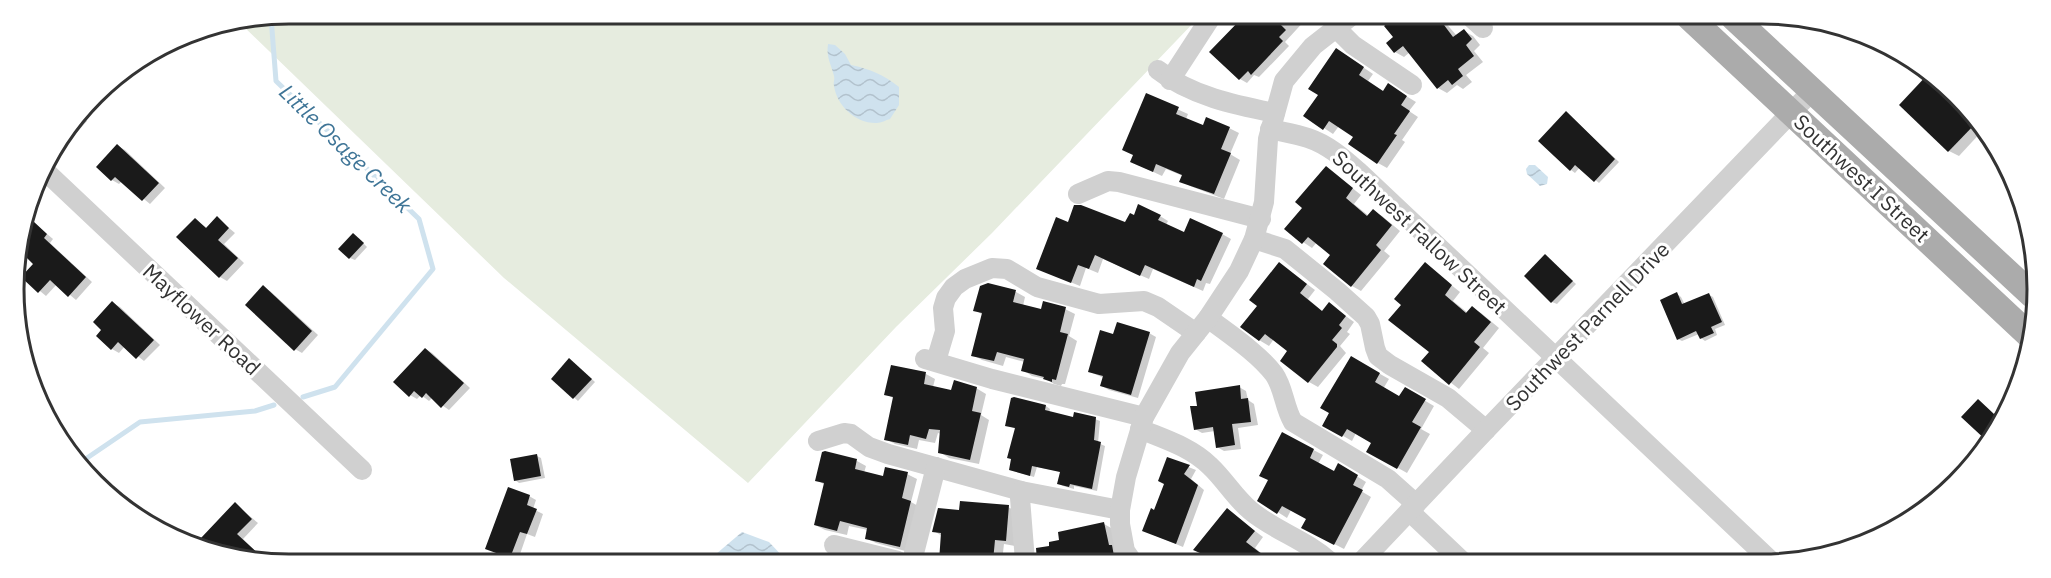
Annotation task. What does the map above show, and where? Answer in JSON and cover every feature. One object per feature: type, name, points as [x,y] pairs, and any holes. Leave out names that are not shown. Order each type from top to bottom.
[{"type":"main road","name":"Southwest I Street","points":[[1696,24],[2024,330]]},
{"type":"main road","name":"Southwest I Street","points":[[1740,24],[2027,290]]},
{"type":"street","name":"Southwest Fallow Street","points":[[1205,24],[1164,75],[1181,86],[1237,105],[1273,121],[1340,155],[1763,554]]},
{"type":"street","points":[[1127,554],[1120,524],[1120,510],[1126,477],[1142,423],[1180,353],[1208,318],[1239,271],[1254,239],[1264,202],[1265,174],[1273,121],[1284,81],[1313,46],[1342,24]]},
{"type":"street","points":[[1343,24],[1353,45],[1412,85]]},
{"type":"street","name":"Southwest Parnell Drive","points":[[1369,554],[1812,91]]},
{"type":"street","name":"Mayflower Road","points":[[50,175],[362,470]]},
{"type":"street","points":[[1078,194],[1108,181],[1119,182],[1261,219]]},
{"type":"street","points":[[1254,239],[1285,249],[1337,291],[1366,317],[1378,356],[1448,398],[1486,430]]},
{"type":"street","points":[[1196,333],[1158,307],[1144,301],[1099,304],[1037,286],[1007,269],[992,268],[965,279],[954,287],[946,298],[943,308],[945,331],[931,360],[1142,423],[1210,466],[1251,511],[1320,554]]},
{"type":"street","points":[[1208,318],[1274,374],[1287,412],[1293,422],[1388,479],[1455,554]]},
{"type":"street","points":[[818,441],[844,433],[851,434],[869,447],[1022,491],[1120,510]]},
{"type":"street","points":[[914,554],[936,466]]},
{"type":"street","points":[[1022,491],[1020,498],[1024,554]]},
{"type":"street","points":[[834,545],[870,554]]},
{"type":"shaded area","points":[[289,24],[1192,24],[992,233],[896,327],[748,483],[504,278],[245,28]]},
{"type":"water","points":[[828,44],[835,45],[845,54],[851,65],[876,73],[899,87],[899,105],[890,119],[879,123],[869,123],[855,117],[843,107],[834,86]]},
{"type":"water","points":[[1529,165],[1535,165],[1548,177],[1547,184],[1540,186],[1527,174],[1526,169]]},
{"type":"water","points":[[742,532],[769,542],[780,554],[716,554]]},
{"type":"building","points":[[1236,24],[1280,24],[1286,30],[1279,37],[1283,41],[1251,75],[1248,71],[1239,80],[1209,52]]},
{"type":"building","points":[[1386,24],[1443,24],[1453,37],[1464,29],[1472,39],[1466,45],[1474,56],[1458,69],[1463,76],[1452,85],[1448,80],[1437,89],[1403,46],[1394,53],[1386,43],[1393,37],[1384,26]]},
{"type":"building","points":[[1336,48],[1364,67],[1359,75],[1383,91],[1388,83],[1407,96],[1401,105],[1410,111],[1377,164],[1348,144],[1353,137],[1329,121],[1323,130],[1303,116],[1318,95],[1308,89]]},
{"type":"building","points":[[1923,79],[1937,90],[1972,128],[1948,152],[1899,105]]},
{"type":"building","points":[[1146,93],[1179,107],[1176,114],[1203,125],[1206,117],[1230,127],[1221,149],[1231,153],[1214,194],[1179,182],[1182,175],[1156,164],[1153,172],[1130,162],[1133,155],[1122,150]]},
{"type":"building","points":[[1566,111],[1615,159],[1594,182],[1575,165],[1570,171],[1538,141]]},
{"type":"building","points":[[117,144],[159,183],[142,201],[115,177],[111,181],[96,167]]},
{"type":"building","points":[[1326,166],[1353,188],[1346,198],[1367,216],[1373,209],[1392,225],[1376,245],[1381,250],[1351,287],[1323,264],[1330,255],[1308,237],[1302,244],[1284,229],[1302,208],[1295,202]]},
{"type":"building","points":[[1138,204],[1161,215],[1158,220],[1184,232],[1190,218],[1223,233],[1201,281],[1197,279],[1194,287],[1145,265],[1140,276],[1095,255],[1089,269],[1078,265],[1071,283],[1036,269],[1056,217],[1068,222],[1074,205],[1081,205],[1125,222],[1130,213],[1134,215]]},
{"type":"building","points":[[217,216],[229,228],[218,240],[238,258],[219,278],[176,237],[195,218],[206,228]]},
{"type":"building","points":[[33,221],[47,234],[44,238],[86,277],[68,297],[50,280],[38,293],[25,280],[25,273],[33,264],[26,257]]},
{"type":"building","points":[[353,233],[364,243],[349,259],[338,249]]},
{"type":"building","points":[[1545,254],[1573,281],[1551,303],[1524,276]]},
{"type":"building","points":[[1279,262],[1307,284],[1300,293],[1322,311],[1329,302],[1346,316],[1339,325],[1342,328],[1332,340],[1337,347],[1308,383],[1280,361],[1287,351],[1265,334],[1259,341],[1240,327],[1257,306],[1249,300]]},
{"type":"building","points":[[1425,262],[1452,285],[1445,295],[1466,313],[1472,306],[1491,322],[1474,342],[1480,347],[1449,385],[1421,361],[1429,352],[1388,320],[1401,305],[1394,299]]},
{"type":"building","points":[[988,283],[1016,290],[1013,302],[1041,309],[1043,301],[1066,307],[1060,332],[1068,334],[1056,380],[1052,379],[1052,382],[1043,379],[1044,377],[1021,371],[1024,359],[997,352],[994,361],[971,356],[982,313],[973,311],[980,286]]},
{"type":"building","points":[[263,285],[312,331],[294,351],[245,305]]},
{"type":"building","points":[[1677,292],[1682,304],[1709,293],[1722,322],[1711,327],[1714,333],[1700,339],[1696,331],[1677,340],[1660,300]]},
{"type":"building","points":[[112,301],[154,340],[136,359],[118,342],[111,350],[96,336],[101,330],[93,322]]},
{"type":"building","points":[[1117,322],[1150,332],[1131,395],[1100,386],[1103,376],[1088,372],[1100,330],[1113,334]]},
{"type":"building","points":[[425,348],[464,383],[441,408],[426,393],[422,398],[414,391],[409,397],[393,382]]},
{"type":"building","points":[[1351,356],[1380,373],[1375,382],[1399,396],[1405,387],[1426,399],[1412,422],[1421,427],[1397,469],[1366,452],[1371,443],[1347,429],[1342,437],[1322,426],[1329,413],[1320,408]]},
{"type":"building","points":[[569,358],[592,379],[573,399],[551,379]]},
{"type":"building","points":[[891,365],[926,372],[924,384],[951,390],[954,380],[977,387],[972,411],[981,413],[970,460],[938,453],[940,430],[929,429],[926,439],[910,435],[908,445],[884,440],[893,397],[884,395]]},
{"type":"building","points":[[1240,385],[1241,399],[1248,398],[1251,422],[1232,424],[1235,445],[1216,448],[1213,427],[1194,430],[1190,406],[1197,406],[1195,392]]},
{"type":"building","points":[[1011,398],[1046,405],[1045,410],[1073,417],[1074,412],[1096,417],[1094,440],[1101,442],[1092,489],[1070,484],[1069,487],[1057,484],[1060,472],[1032,466],[1030,476],[1009,470],[1011,459],[1007,458],[1015,428],[1005,426]]},
{"type":"building","points":[[1978,399],[1994,414],[1997,411],[1982,436],[1961,417]]},
{"type":"building","points":[[1282,432],[1314,449],[1310,458],[1334,471],[1338,463],[1358,475],[1353,485],[1363,490],[1334,545],[1301,528],[1306,519],[1282,506],[1277,514],[1257,501],[1268,480],[1259,476]]},
{"type":"building","points":[[822,452],[857,459],[855,469],[883,476],[885,467],[908,472],[902,498],[911,501],[900,547],[865,539],[867,528],[840,521],[837,531],[814,525],[824,483],[815,481]]},
{"type":"building","points":[[537,454],[541,476],[514,481],[510,459]]},
{"type":"building","points":[[1167,457],[1190,465],[1184,474],[1198,485],[1176,544],[1142,531],[1151,508],[1154,510],[1164,484],[1158,481]]},
{"type":"building","points":[[508,487],[530,495],[527,505],[537,509],[527,534],[520,532],[512,554],[499,554],[485,549]]},
{"type":"building","points":[[960,501],[1009,505],[1006,541],[995,540],[994,554],[940,554],[941,533],[932,532],[938,508],[959,510]]},
{"type":"building","points":[[235,502],[252,519],[237,534],[257,552],[220,545],[201,538]]},
{"type":"building","points":[[1227,508],[1255,531],[1246,542],[1262,554],[1199,554],[1193,550]]},
{"type":"building","points":[[1104,522],[1109,545],[1112,545],[1114,554],[1036,554],[1036,548],[1049,546],[1049,542],[1059,540],[1058,532]]},
{"type":"waterway","name":"Little Osage Creek","points":[[272,25],[276,81],[419,219],[433,269],[335,387],[303,397]]},
{"type":"waterway","name":"Little Osage Creek","points":[[86,459],[140,422],[255,411],[274,405]]}]
